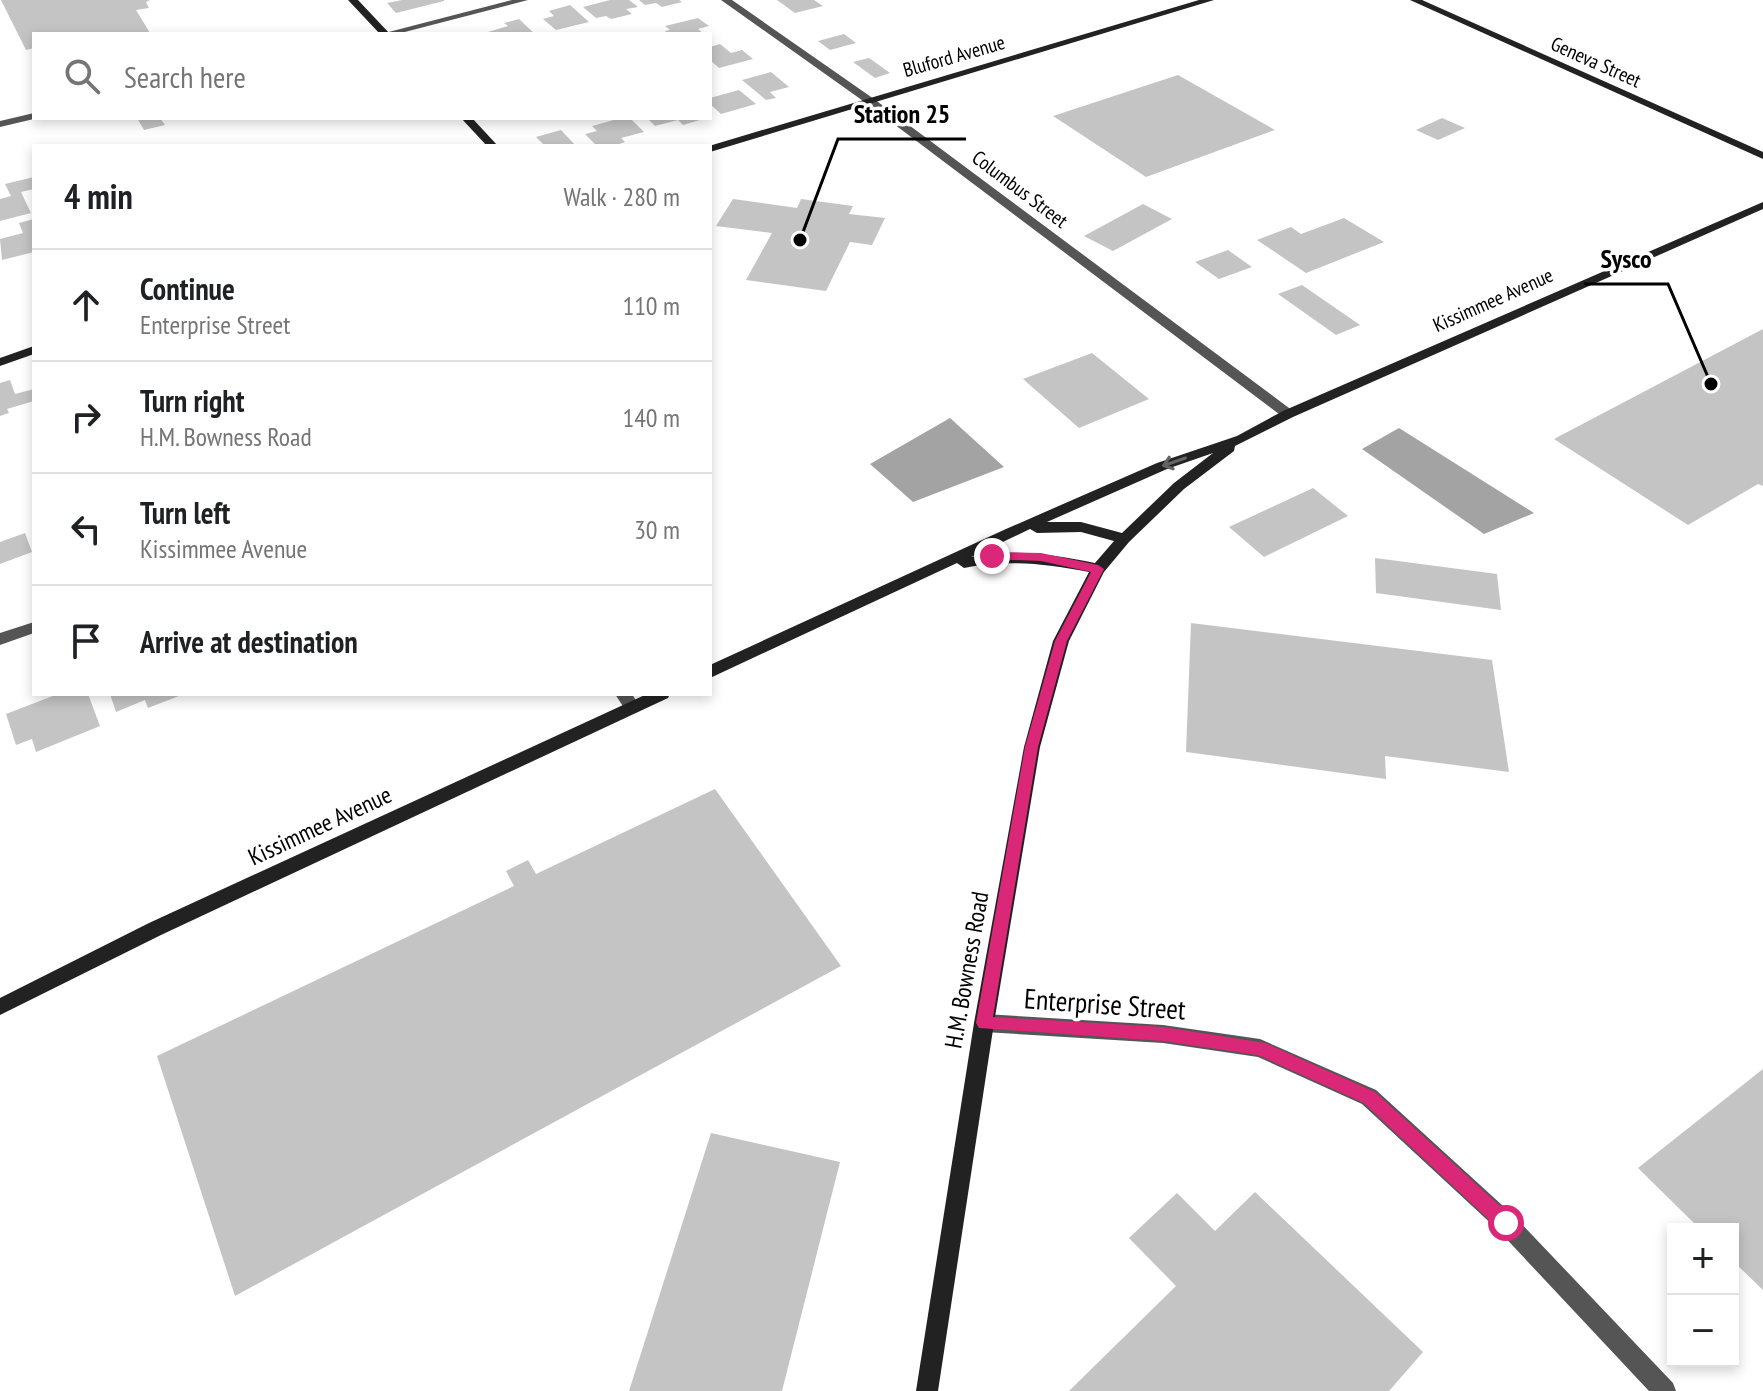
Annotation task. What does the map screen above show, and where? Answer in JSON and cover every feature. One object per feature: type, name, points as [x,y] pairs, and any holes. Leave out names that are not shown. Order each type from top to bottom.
[{"type":"street","points":[[353,0],[384,32]]},
{"type":"street","points":[[394,32],[523,0]]},
{"type":"street","name":"Columbus Street","points":[[726,0],[870,101],[1288,414]]},
{"type":"street","name":"Bluford Avenue","points":[[712,148],[1209,0]]},
{"type":"street","name":"Geneva Street","points":[[1415,0],[1763,156]]},
{"type":"street","points":[[0,124],[32,116]]},
{"type":"street","points":[[468,120],[491,144]]},
{"type":"street","name":"Kissimmee Avenue","points":[[935,570],[992,556],[1041,557],[1098,569],[1179,486],[1242,439],[1288,414],[1763,205]]},
{"type":"street","points":[[0,362],[32,353]]},
{"type":"street","name":"Kissimmee Avenue","points":[[712,671],[1011,532],[1162,466],[1242,439]]},
{"type":"street","points":[[1011,532],[1058,524],[1093,527],[1124,539]]},
{"type":"street","name":"H.M. Bowness Road","points":[[927,1391],[984,1023],[1032,747],[1061,641],[1098,569]]},
{"type":"street","points":[[0,639],[32,628]]},
{"type":"street","name":"Kissimmee Avenue","points":[[0,1007],[627,701],[652,696]]},
{"type":"street","name":"Enterprise Street","points":[[984,1023],[1163,1034],[1260,1048],[1369,1097],[1506,1223],[1665,1391]]},
{"type":"shaded area","points":[[950,418],[1004,467],[913,502],[870,464]]},
{"type":"shaded area","points":[[1399,428],[1534,513],[1484,534],[1362,449]]},
{"type":"building","points":[[1,0],[150,0],[146,2],[149,8],[136,10],[149,32],[32,32],[32,48],[26,50]]},
{"type":"building","points":[[402,0],[444,1],[396,13],[387,3]]},
{"type":"building","points":[[610,0],[629,0],[638,7],[626,9],[632,14],[611,19],[606,16],[596,18],[583,7]]},
{"type":"building","points":[[639,0],[682,2],[662,7],[656,3],[645,5]]},
{"type":"building","points":[[777,0],[814,0],[823,6],[795,13]]},
{"type":"building","points":[[570,5],[589,22],[556,30],[543,19],[554,16],[549,11]]},
{"type":"building","points":[[698,18],[709,26],[698,29],[702,32],[666,32],[670,30],[665,26]]},
{"type":"building","points":[[519,19],[533,32],[488,32],[508,26],[504,23]]},
{"type":"building","points":[[844,34],[856,43],[830,50],[818,41]]},
{"type":"building","points":[[720,44],[731,53],[742,50],[753,59],[719,68],[712,62],[712,46]]},
{"type":"building","points":[[869,58],[890,73],[875,78],[853,62]]},
{"type":"building","points":[[771,72],[789,87],[770,92],[776,98],[766,100],[742,80]]},
{"type":"building","points":[[1178,75],[1275,130],[1146,177],[1053,116]]},
{"type":"building","points":[[739,90],[756,104],[721,114],[712,106],[712,97]]},
{"type":"building","points":[[1442,118],[1465,128],[1438,140],[1416,130]]},
{"type":"building","points":[[138,120],[161,120],[165,125],[144,130]]},
{"type":"building","points":[[614,120],[632,120],[644,132],[621,138],[625,142],[619,144],[595,144],[585,134],[597,131],[592,126]]},
{"type":"building","points":[[649,120],[678,120],[655,126]]},
{"type":"building","points":[[678,120],[700,120],[683,125]]},
{"type":"building","points":[[561,130],[574,144],[543,144],[536,137]]},
{"type":"building","points":[[32,177],[32,189],[21,192],[31,213],[0,221],[0,199],[11,196],[5,184]]},
{"type":"building","points":[[733,199],[797,208],[801,199],[853,206],[849,214],[885,218],[872,245],[850,242],[826,291],[746,280],[772,233],[716,226]]},
{"type":"building","points":[[1143,204],[1172,219],[1113,251],[1084,236]]},
{"type":"building","points":[[1344,218],[1384,242],[1306,273],[1257,240],[1291,227],[1301,234]]},
{"type":"building","points":[[32,220],[32,252],[2,260],[0,239],[23,233],[19,223]]},
{"type":"building","points":[[1228,250],[1252,267],[1219,279],[1195,262]]},
{"type":"building","points":[[1302,285],[1360,325],[1336,335],[1278,294]]},
{"type":"building","points":[[1763,329],[1763,486],[1758,484],[1688,525],[1554,439]]},
{"type":"building","points":[[1092,353],[1149,399],[1079,428],[1023,379]]},
{"type":"building","points":[[10,380],[15,394],[32,390],[32,402],[7,409],[9,413],[0,416],[0,383]]},
{"type":"building","points":[[1313,488],[1348,516],[1264,557],[1229,527]]},
{"type":"building","points":[[25,533],[32,552],[0,564],[0,542]]},
{"type":"building","points":[[1375,558],[1497,574],[1501,610],[1376,593]]},
{"type":"building","points":[[1191,623],[1492,660],[1509,772],[1385,756],[1386,779],[1186,752]]},
{"type":"building","points":[[53,696],[89,696],[100,726],[36,752],[32,739],[16,745],[6,714]]},
{"type":"building","points":[[111,696],[179,696],[148,708],[145,700],[116,712]]},
{"type":"building","points":[[715,789],[841,966],[235,1296],[157,1056],[514,886],[506,871],[528,860],[536,874]]},
{"type":"building","points":[[1763,1069],[1763,1290],[1739,1267],[1739,1223],[1694,1223],[1638,1168]]},
{"type":"building","points":[[711,1133],[840,1162],[782,1391],[629,1391]]},
{"type":"building","points":[[1255,1192],[1423,1352],[1389,1391],[1069,1391],[1176,1286],[1129,1238],[1177,1193],[1215,1231]]},
{"type":"place","name":"Station 25","points":[[800,240]]},
{"type":"place","name":"Sysco","points":[[1711,384]]},
{"type":"route","points":[[992,556],[1041,557],[1098,569],[1073,612],[1061,641],[1032,747],[984,1023],[1163,1034],[1260,1048],[1369,1097],[1506,1223]]}]
